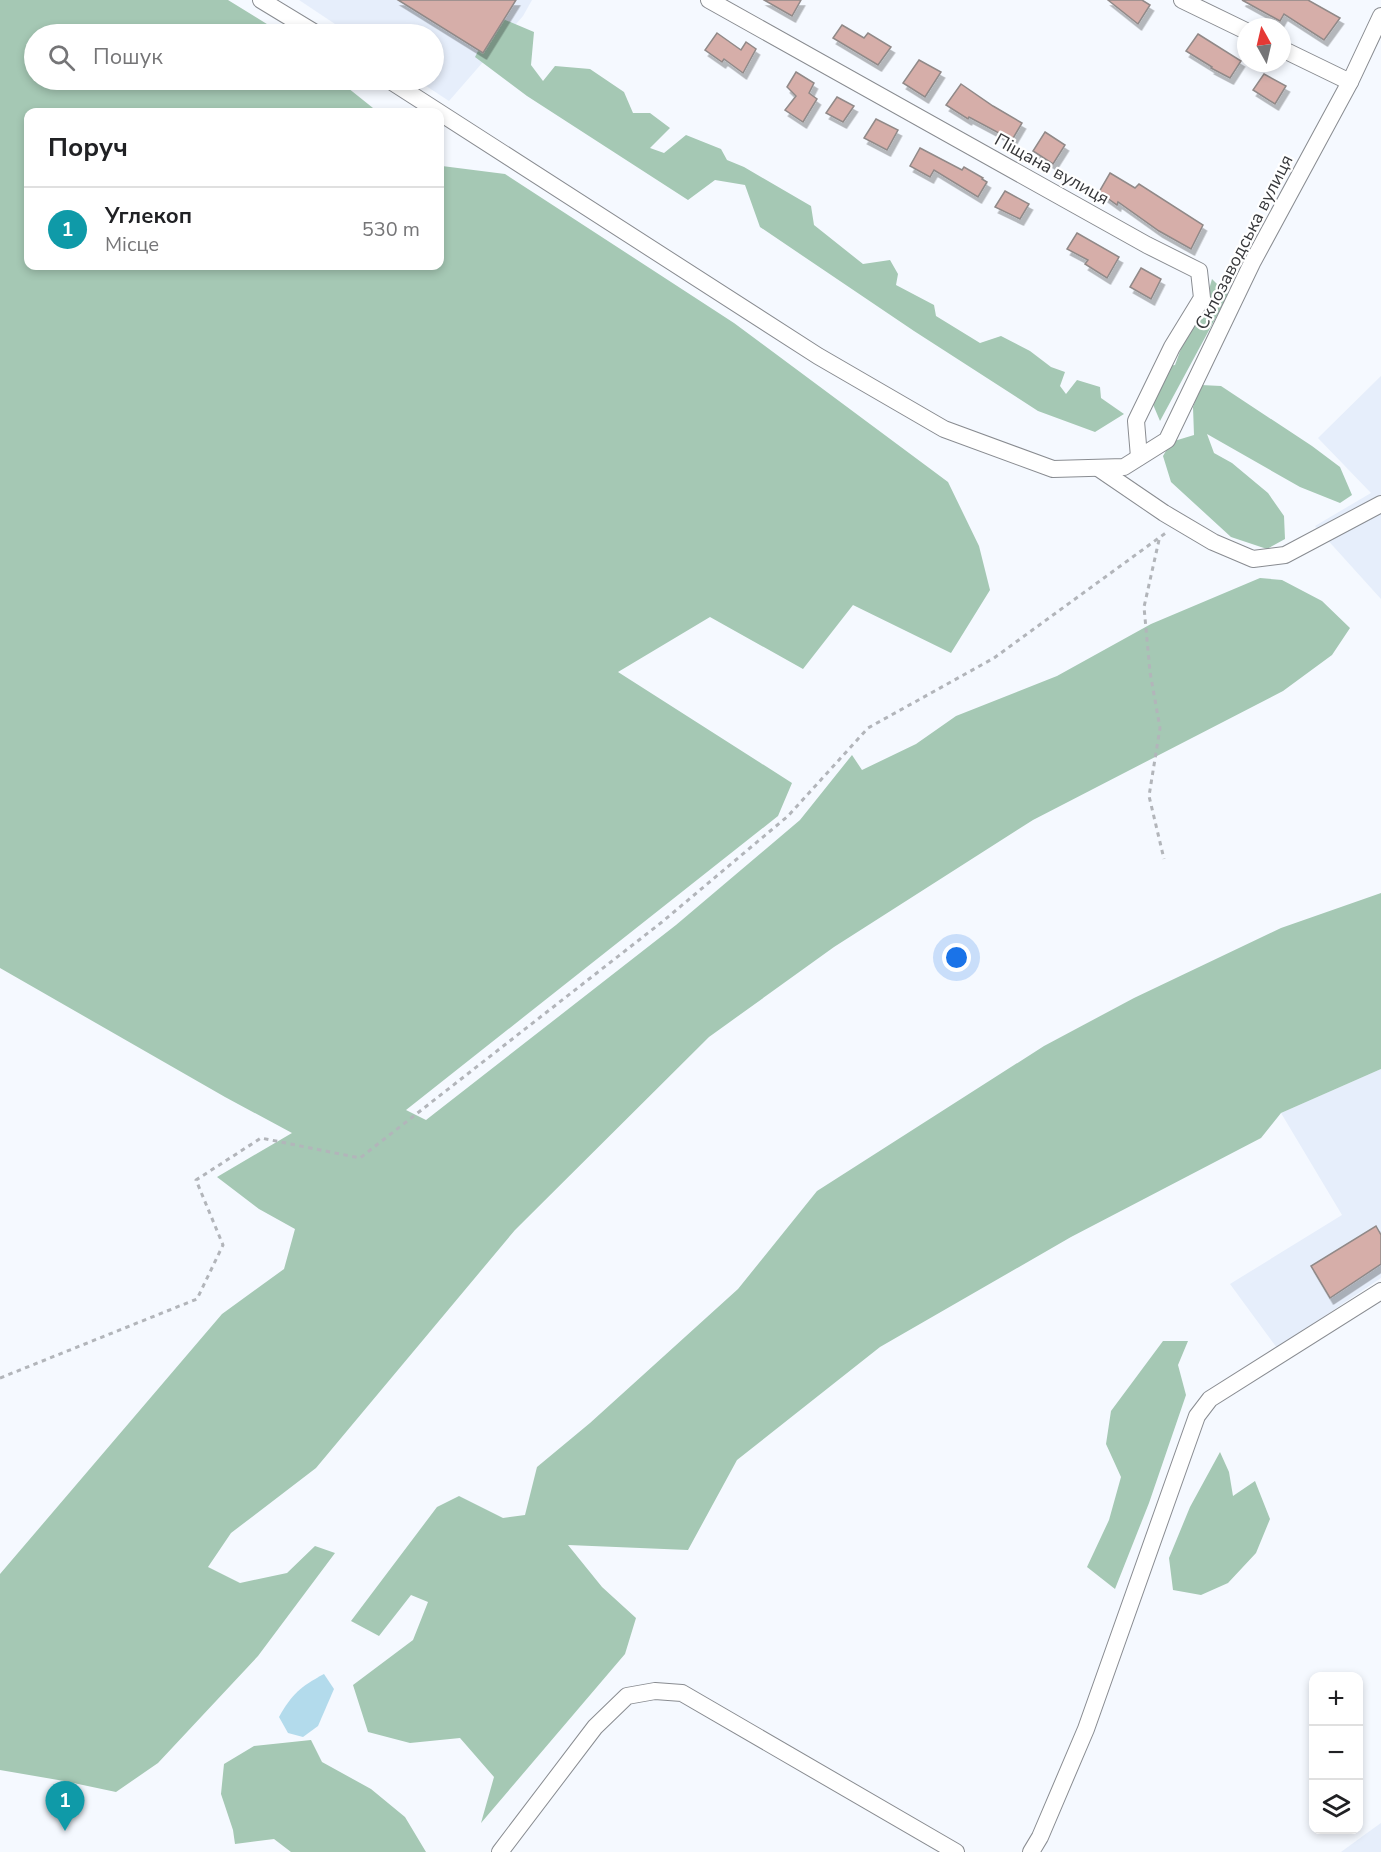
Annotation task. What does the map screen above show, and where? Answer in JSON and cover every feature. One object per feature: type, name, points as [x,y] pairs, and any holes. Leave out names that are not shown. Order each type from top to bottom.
[{"type":"street","points":[[261,0],[301,24]]},
{"type":"street","name":"Піщана вулиця","points":[[709,0],[1147,245],[1199,271],[1203,298],[1172,348],[1136,421],[1139,458]]},
{"type":"street","points":[[1182,0],[1237,27]]},
{"type":"street","name":"Склозаводська вулиця","points":[[1098,468],[1124,467],[1167,440],[1252,263],[1350,82],[1381,16]]},
{"type":"street","points":[[1291,53],[1350,82]]},
{"type":"street","points":[[405,90],[433,108]]},
{"type":"street","points":[[444,115],[818,356],[944,429],[1053,469],[1098,468],[1214,542],[1253,559],[1285,555],[1381,504]]},
{"type":"street","points":[[1032,1852],[1086,1729],[1197,1416],[1210,1399],[1381,1291]]},
{"type":"street","points":[[500,1852],[595,1727],[627,1696],[655,1691],[682,1693],[956,1852]]},
{"type":"path","points":[[0,1378],[197,1299],[223,1245],[196,1180],[261,1138],[360,1158],[662,922],[779,824],[868,728],[994,658],[1180,522]]},
{"type":"path","points":[[1159,538],[1144,607],[1150,672],[1160,728],[1149,796],[1164,859]]},
{"type":"shaded area","points":[[299,0],[532,0],[523,16],[449,101],[432,90],[444,90],[444,24],[335,24]]},
{"type":"shaded area","points":[[1381,376],[1381,599],[1315,526],[1371,493],[1318,438]]},
{"type":"shaded area","points":[[1381,1069],[1381,1278],[1277,1348],[1230,1284],[1342,1215],[1281,1113]]},
{"type":"shaded area","points":[[1381,1823],[1381,1852],[1341,1852],[1367,1833]]},
{"type":"green space","points":[[0,0],[228,0],[267,24],[24,24],[24,90],[350,90],[373,108],[24,108],[24,270],[444,270],[444,166],[505,174],[734,323],[948,482],[979,546],[990,590],[951,653],[853,605],[803,669],[710,617],[618,672],[792,783],[778,816],[406,1110],[426,1120],[676,925],[800,820],[852,755],[862,770],[916,744],[956,716],[1057,676],[1151,624],[1260,578],[1282,580],[1322,601],[1350,628],[1332,655],[1283,691],[1033,820],[834,947],[709,1037],[515,1230],[316,1468],[231,1533],[208,1567],[240,1583],[287,1573],[315,1546],[335,1553],[258,1656],[158,1763],[116,1792],[0,1770],[0,1574],[222,1314],[284,1269],[295,1229],[259,1209],[217,1177],[292,1133],[0,968]]},
{"type":"green space","points":[[496,16],[534,32],[531,65],[543,81],[555,66],[590,69],[624,92],[633,113],[650,113],[670,128],[650,148],[664,153],[686,135],[721,149],[727,160],[744,167],[811,206],[814,225],[863,264],[890,260],[898,274],[896,285],[934,305],[936,316],[980,343],[1001,336],[1030,351],[1051,367],[1065,372],[1060,386],[1066,394],[1077,380],[1100,387],[1101,398],[1124,414],[1095,432],[1038,411],[760,227],[745,185],[715,180],[688,200],[527,96],[475,57]]},
{"type":"green space","points":[[1212,279],[1228,295],[1160,421],[1149,395],[1168,366],[1175,365],[1190,324],[1208,293]]},
{"type":"green space","points":[[1201,385],[1221,386],[1312,446],[1340,467],[1352,495],[1340,503],[1300,487],[1207,434],[1214,453],[1232,463],[1268,493],[1284,516],[1285,539],[1267,549],[1231,537],[1171,482],[1163,456],[1171,442],[1194,435],[1193,407]]},
{"type":"green space","points":[[1381,893],[1381,1069],[1281,1113],[1261,1138],[1071,1237],[880,1347],[737,1460],[688,1550],[568,1545],[602,1587],[636,1618],[625,1654],[481,1823],[494,1777],[460,1738],[410,1743],[368,1732],[353,1685],[413,1640],[428,1602],[411,1595],[379,1636],[351,1621],[437,1507],[459,1496],[503,1518],[525,1515],[537,1467],[590,1423],[738,1289],[817,1191],[1044,1046],[1134,998],[1281,928]]},
{"type":"green space","points":[[1163,1341],[1188,1341],[1178,1365],[1186,1395],[1149,1503],[1115,1589],[1087,1567],[1109,1520],[1121,1477],[1106,1444],[1111,1411]]},
{"type":"green space","points":[[1220,1452],[1229,1472],[1233,1496],[1255,1481],[1270,1519],[1256,1553],[1228,1583],[1201,1595],[1173,1590],[1169,1558],[1190,1507]]},
{"type":"green space","points":[[311,1740],[322,1762],[371,1789],[405,1817],[426,1852],[291,1852],[274,1839],[235,1844],[233,1830],[221,1794],[224,1764],[254,1746]]},
{"type":"water","points":[[324,1674],[334,1689],[318,1726],[303,1737],[288,1733],[279,1717],[297,1692]]},
{"type":"building","points":[[398,0],[516,0],[483,53],[444,29],[444,24],[436,24]]},
{"type":"building","points":[[764,0],[801,0],[792,16]]},
{"type":"building","points":[[1108,0],[1142,0],[1150,5],[1138,24]]},
{"type":"building","points":[[1242,0],[1308,0],[1340,18],[1324,40],[1284,14],[1282,18],[1275,18]]},
{"type":"building","points":[[842,25],[864,38],[868,33],[891,47],[878,65],[833,38]]},
{"type":"building","points":[[717,33],[741,50],[746,42],[756,49],[743,73],[724,59],[722,62],[705,50]]},
{"type":"building","points":[[1198,34],[1237,58],[1237,67],[1230,78],[1186,51]]},
{"type":"building","points":[[919,60],[941,72],[925,97],[903,83]]},
{"type":"building","points":[[796,72],[814,83],[809,93],[817,99],[803,122],[785,110],[796,96],[787,87]]},
{"type":"building","points":[[1264,74],[1286,86],[1275,104],[1253,90]]},
{"type":"building","points":[[961,84],[1022,123],[1012,140],[969,117],[968,119],[946,105]]},
{"type":"building","points":[[837,97],[854,106],[843,122],[826,113]]},
{"type":"building","points":[[876,119],[898,130],[887,150],[864,138]]},
{"type":"building","points":[[1045,132],[1065,145],[1053,164],[1033,151]]},
{"type":"building","points":[[920,148],[962,170],[964,167],[983,178],[987,182],[978,197],[934,170],[930,177],[910,166]]},
{"type":"building","points":[[1110,173],[1135,188],[1139,184],[1203,225],[1191,249],[1099,192]]},
{"type":"building","points":[[1005,191],[1029,204],[1020,219],[995,207]]},
{"type":"building","points":[[1077,233],[1119,257],[1107,278],[1085,264],[1088,260],[1067,249]]},
{"type":"building","points":[[1141,268],[1161,279],[1151,299],[1130,287]]},
{"type":"building","points":[[1376,1226],[1381,1235],[1381,1264],[1330,1298],[1311,1266]]},
{"type":"place","name":"Углекоп","points":[[65,1831]]}]
